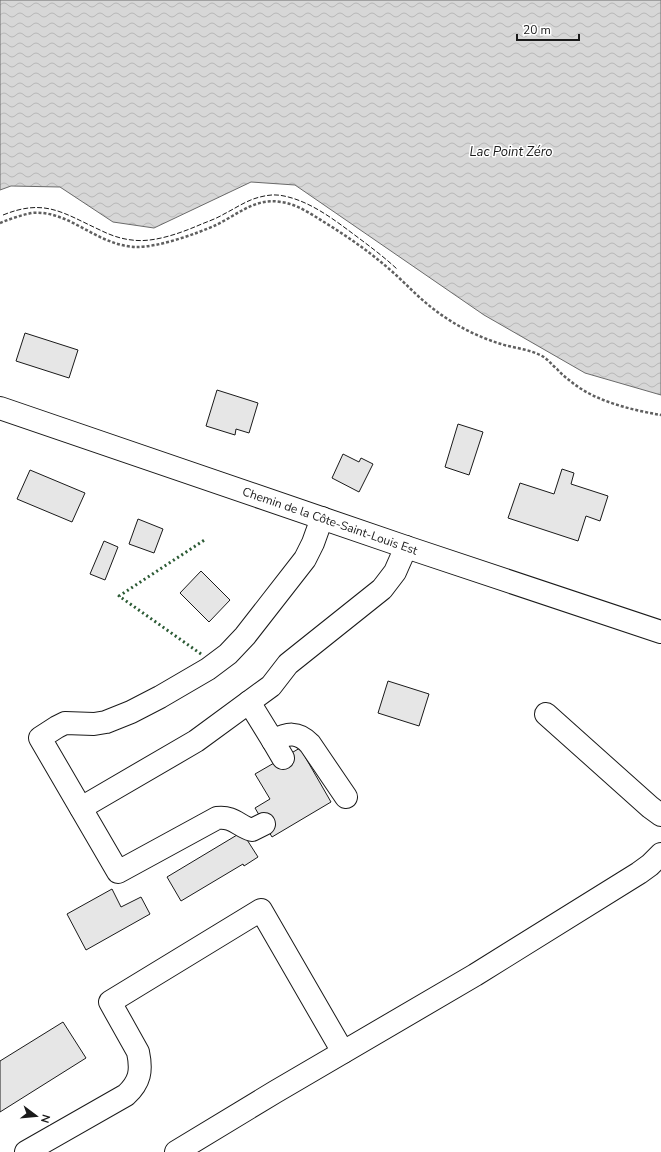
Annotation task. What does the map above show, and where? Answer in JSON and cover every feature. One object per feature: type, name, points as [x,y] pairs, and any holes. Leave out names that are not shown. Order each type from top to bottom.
[{"type":"street","name":"Chemin de la Côte-Saint-Louis Est","points":[[0,408],[406,547],[661,632]]},
{"type":"street","points":[[264,824],[252,830],[245,828],[237,821],[224,817],[217,818],[118,872],[40,738],[57,727],[65,724],[94,724],[106,722],[131,712],[160,698],[208,669],[228,654],[245,636],[305,559],[313,543],[322,518]]},
{"type":"street","points":[[81,808],[196,740],[271,686],[288,664],[299,654],[382,589],[395,572],[406,547]]},
{"type":"street","points":[[249,702],[278,749],[281,736],[288,734],[306,739],[346,797]]},
{"type":"street","points":[[546,714],[650,807],[661,815]]},
{"type":"street","points":[[176,1152],[475,974],[639,873],[661,854]]},
{"type":"street","points":[[35,1150],[126,1095],[134,1088],[140,1071],[138,1052],[110,1002],[261,910],[344,1052]]},
{"type":"path","points":[[0,223],[31,213],[52,215],[112,243],[140,247],[170,241],[202,231],[259,203],[274,201],[289,204],[307,211],[359,245],[396,275],[435,311],[453,322],[490,340],[542,356],[576,386],[597,397],[610,402],[661,415]]},
{"type":"water","name":"Lac Point Zéro","points":[[0,0],[661,0],[661,395],[585,373],[484,315],[295,185],[251,182],[154,228],[113,222],[60,187],[11,186],[0,190]]},
{"type":"building","points":[[25,333],[78,350],[69,378],[16,361]]},
{"type":"building","points":[[217,390],[258,403],[249,433],[236,429],[235,435],[206,426]]},
{"type":"building","points":[[458,424],[483,432],[469,475],[445,467]]},
{"type":"building","points":[[343,454],[359,462],[361,458],[373,464],[359,492],[332,478]]},
{"type":"building","points":[[562,469],[574,473],[571,484],[608,496],[600,521],[586,516],[578,541],[508,518],[520,483],[554,494]]},
{"type":"building","points":[[30,470],[85,493],[72,522],[17,499]]},
{"type":"building","points":[[138,519],[163,529],[154,553],[129,544]]},
{"type":"building","points":[[104,541],[118,547],[105,580],[90,574]]},
{"type":"building","points":[[201,571],[230,600],[209,622],[180,593]]},
{"type":"building","points":[[388,681],[429,694],[419,726],[378,713]]},
{"type":"building","points":[[300,748],[331,802],[272,837],[255,808],[270,799],[255,774]]},
{"type":"building","points":[[242,832],[258,857],[244,866],[243,864],[181,901],[167,877]]},
{"type":"building","points":[[112,889],[121,907],[141,897],[150,914],[86,950],[67,914]]},
{"type":"building","points":[[63,1022],[86,1058],[0,1112],[0,1061]]},
{"type":"hedge","points":[[201,654],[119,596],[206,539]]},
{"type":"fence","points":[[3,215],[18,210],[31,208],[53,210],[64,213],[104,232],[124,239],[140,241],[165,237],[190,229],[218,217],[255,198],[269,195],[281,195],[293,198],[311,206],[328,216],[370,246],[397,269]]}]
